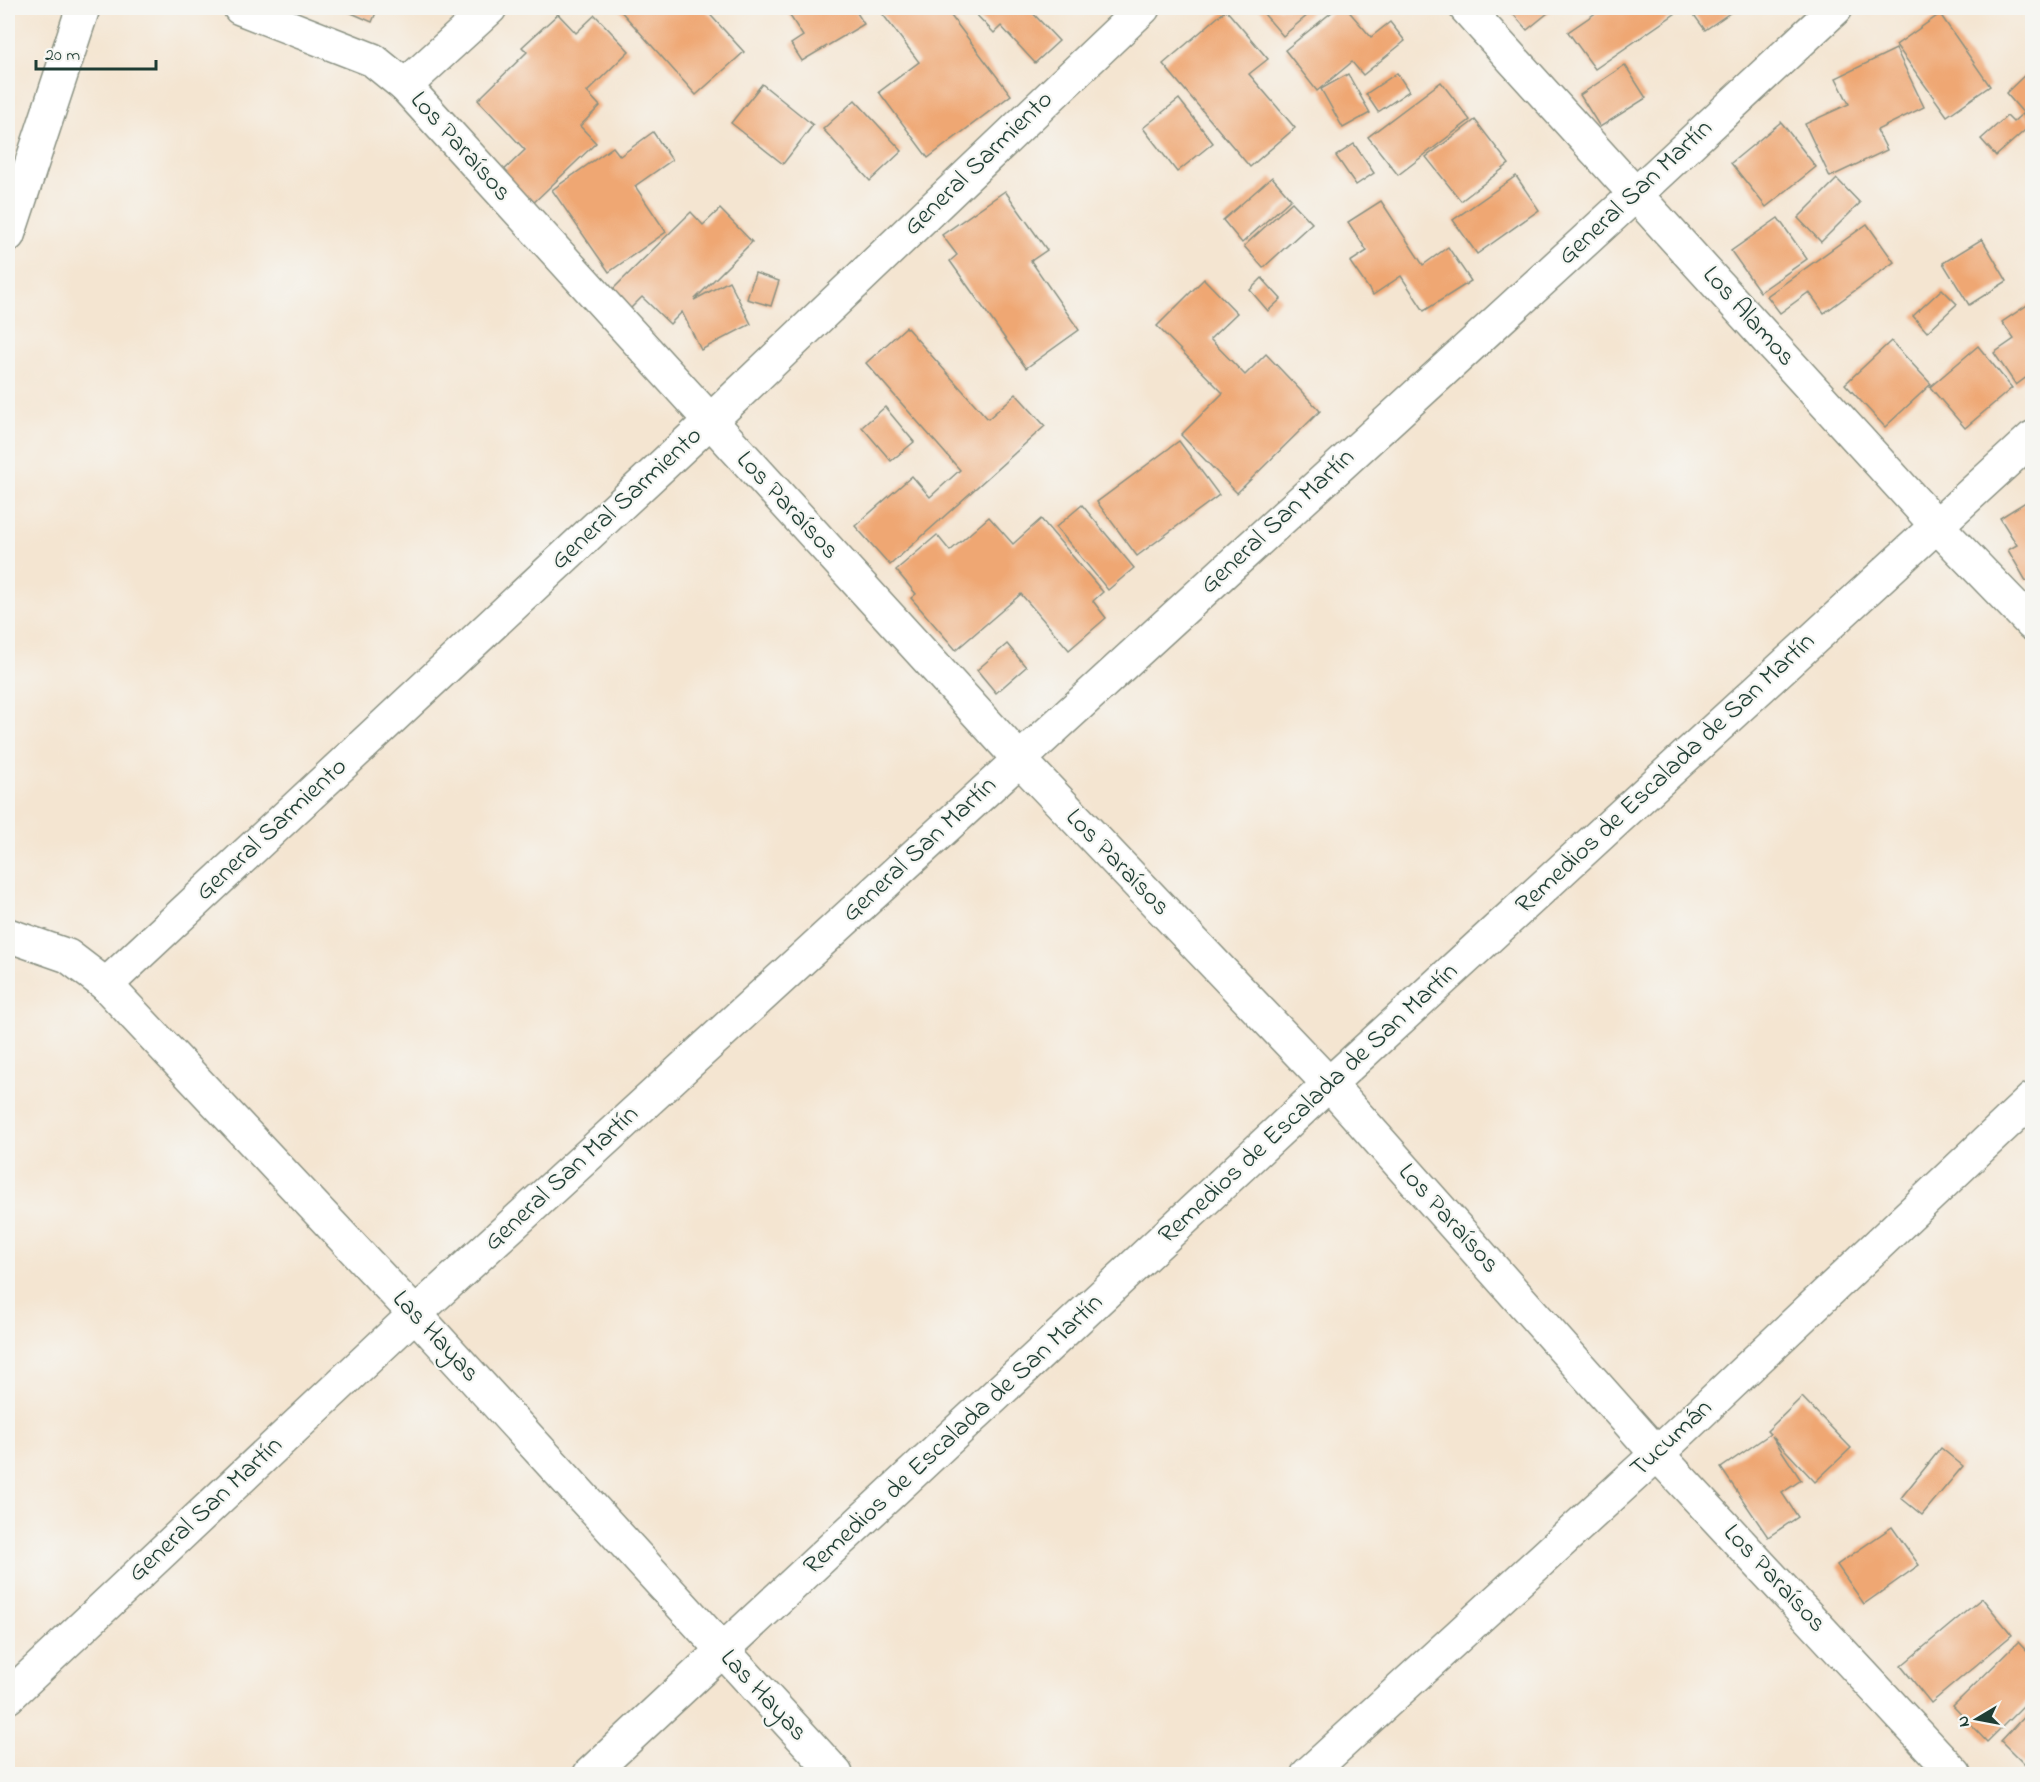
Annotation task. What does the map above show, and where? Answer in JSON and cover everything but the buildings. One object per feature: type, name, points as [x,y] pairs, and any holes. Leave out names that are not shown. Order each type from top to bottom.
[{"type":"street","points":[[8,235],[83,8]]},
{"type":"street","name":"Los Paraísos","points":[[240,8],[373,60],[405,86],[709,422],[1019,759],[1329,1084],[1657,1454],[1955,1774]]},
{"type":"street","points":[[405,86],[490,8]]},
{"type":"street","name":"General Sarmiento","points":[[106,985],[709,422],[1143,8]]},
{"type":"street","name":"Los Alamos","points":[[1466,8],[1937,526],[2032,624]]},
{"type":"street","name":"General San Martín","points":[[8,1697],[415,1314],[1836,8]]},
{"type":"street","name":"Remedios de Escalada de San Martín","points":[[590,1774],[1329,1084],[2032,438]]},
{"type":"street","name":"Las Hayas","points":[[8,935],[68,956],[106,985],[415,1314],[836,1774]]},
{"type":"street","name":"Tucumán","points":[[1308,1774],[1657,1454],[2032,1099]]}]
